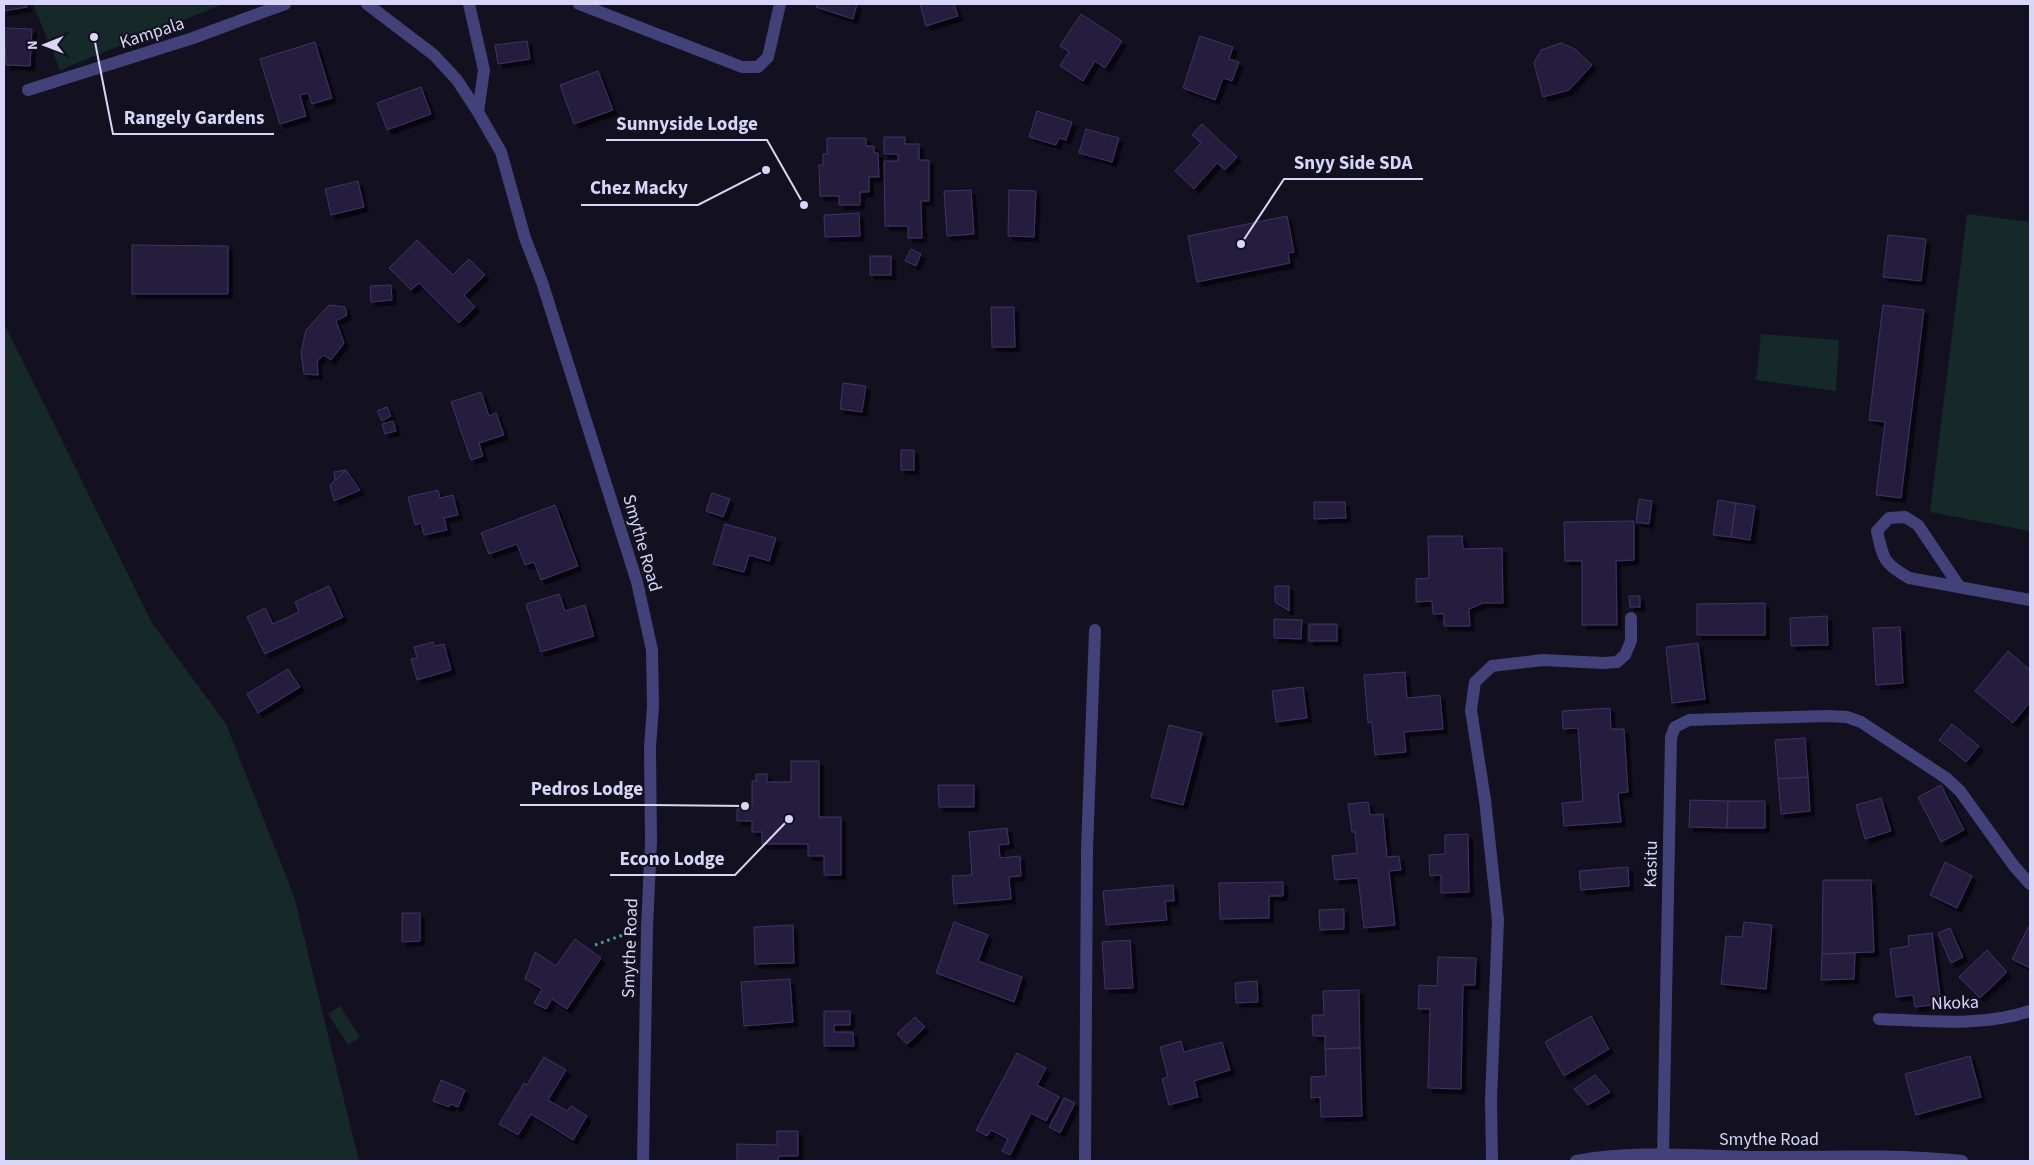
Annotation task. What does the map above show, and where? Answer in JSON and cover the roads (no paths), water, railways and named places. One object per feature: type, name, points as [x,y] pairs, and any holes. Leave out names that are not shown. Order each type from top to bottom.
[{"type":"street","name":"Kampala","points":[[28,90],[193,38],[285,4]]},
{"type":"street","name":"Smythe Road","points":[[367,4],[434,55],[457,80],[478,112],[500,152],[525,238],[542,282],[637,582],[652,650],[653,706],[650,748],[651,841],[647,927],[643,1161]]},
{"type":"street","points":[[469,4],[484,70],[478,112]]},
{"type":"street","points":[[579,4],[742,67],[758,67],[768,57],[780,4]]},
{"type":"street","points":[[1959,586],[1918,525],[1904,517],[1889,518],[1877,531],[1881,553],[1892,569],[1910,578],[2030,600]]},
{"type":"street","points":[[1492,1161],[1491,1100],[1498,920],[1485,800],[1471,710],[1475,682],[1492,666],[1543,660],[1617,662],[1626,655],[1631,641],[1631,618]]},
{"type":"street","points":[[1084,1161],[1087,850],[1095,630]]},
{"type":"street","name":"Kasitu","points":[[1663,1156],[1671,737],[1675,727],[1689,720],[1827,716],[1847,717],[1861,722],[1946,778],[1960,791],[2014,866],[2030,884]]},
{"type":"street","name":"Nkoka","points":[[1879,1018],[1954,1023],[2014,1016],[2030,1011]]},
{"type":"street","name":"Smythe Road","points":[[1576,1161],[1600,1156],[1894,1158],[1962,1161]]},
{"type":"place","name":"Rangely Gardens","points":[[94,37]]},
{"type":"place","name":"Chez Macky","points":[[766,170]]},
{"type":"place","name":"Sunnyside Lodge","points":[[804,205]]},
{"type":"place","name":"Snyy Side SDA","points":[[1241,244]]},
{"type":"place","name":"Pedros Lodge","points":[[745,806]]},
{"type":"place","name":"Econo Lodge","points":[[789,819]]}]
